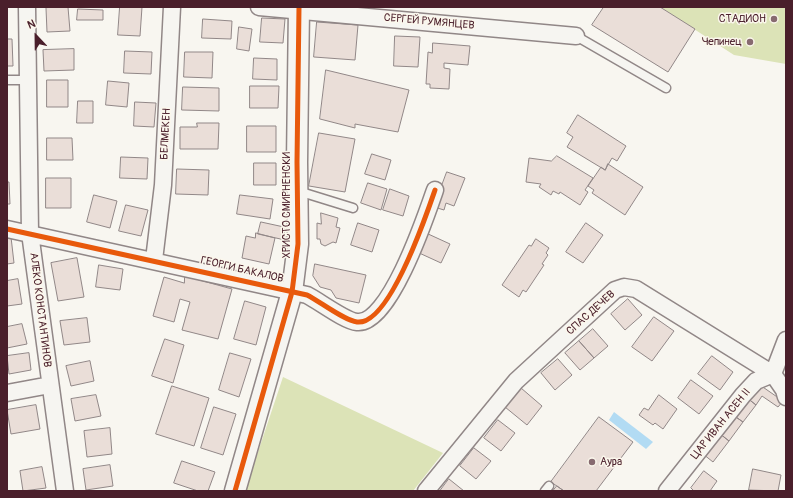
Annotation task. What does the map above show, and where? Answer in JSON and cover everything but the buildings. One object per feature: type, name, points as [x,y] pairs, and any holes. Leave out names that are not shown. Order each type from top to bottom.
[{"type":"street","name":"АЛЕКО КОНСТАНТИНОВ","points":[[27,7],[30,233],[65,491]]},
{"type":"street","name":"БЕЛМЕКЕН","points":[[154,260],[163,185],[172,7]]},
{"type":"street","name":"СЕРГЕЙ РУМЯНЦЕВ","points":[[259,7],[298,9],[576,36]]},
{"type":"street","name":"ХРИСТО СМИРНЕНСКИ","points":[[235,491],[292,292],[298,244],[298,9]]},
{"type":"street","name":"ГЕОРГИ БАКАЛОВ","points":[[7,229],[154,260],[306,295],[350,320],[359,322],[367,321],[376,314],[403,272],[435,190]]},
{"type":"street","name":"СПАС ДЕЧЕВ","points":[[426,491],[516,382],[615,290],[624,287],[636,289],[773,374],[784,390],[786,397]]},
{"type":"street","points":[[773,374],[786,340]]},
{"type":"street","name":"ЦАР ИВАН АСЕН II","points":[[667,491],[743,395],[756,381],[773,374]]},
{"type":"street","points":[[7,393],[50,386]]},
{"type":"lane","points":[[576,36],[666,88]]},
{"type":"lane","points":[[7,80],[28,80]]},
{"type":"lane","points":[[297,190],[353,208]]},
{"type":"green space","name":"Чепинец","points":[[660,7],[786,7],[786,64],[734,55]]},
{"type":"green space","points":[[283,377],[443,453],[413,491],[245,491]]},
{"type":"water","points":[[614,412],[653,442],[646,449],[609,420]]},
{"type":"cycle path","points":[[235,491],[292,292],[298,244],[297,162],[299,7]]},
{"type":"cycle path","points":[[7,229],[307,295],[339,315],[357,322],[369,319],[381,307],[393,289],[415,244],[435,190]]},
{"type":"place","name":"СТАДИОН","points":[[774,19]]},
{"type":"place","name":"Чепинец","points":[[750,42]]},
{"type":"place","name":"Аура","points":[[592,462]]}]
